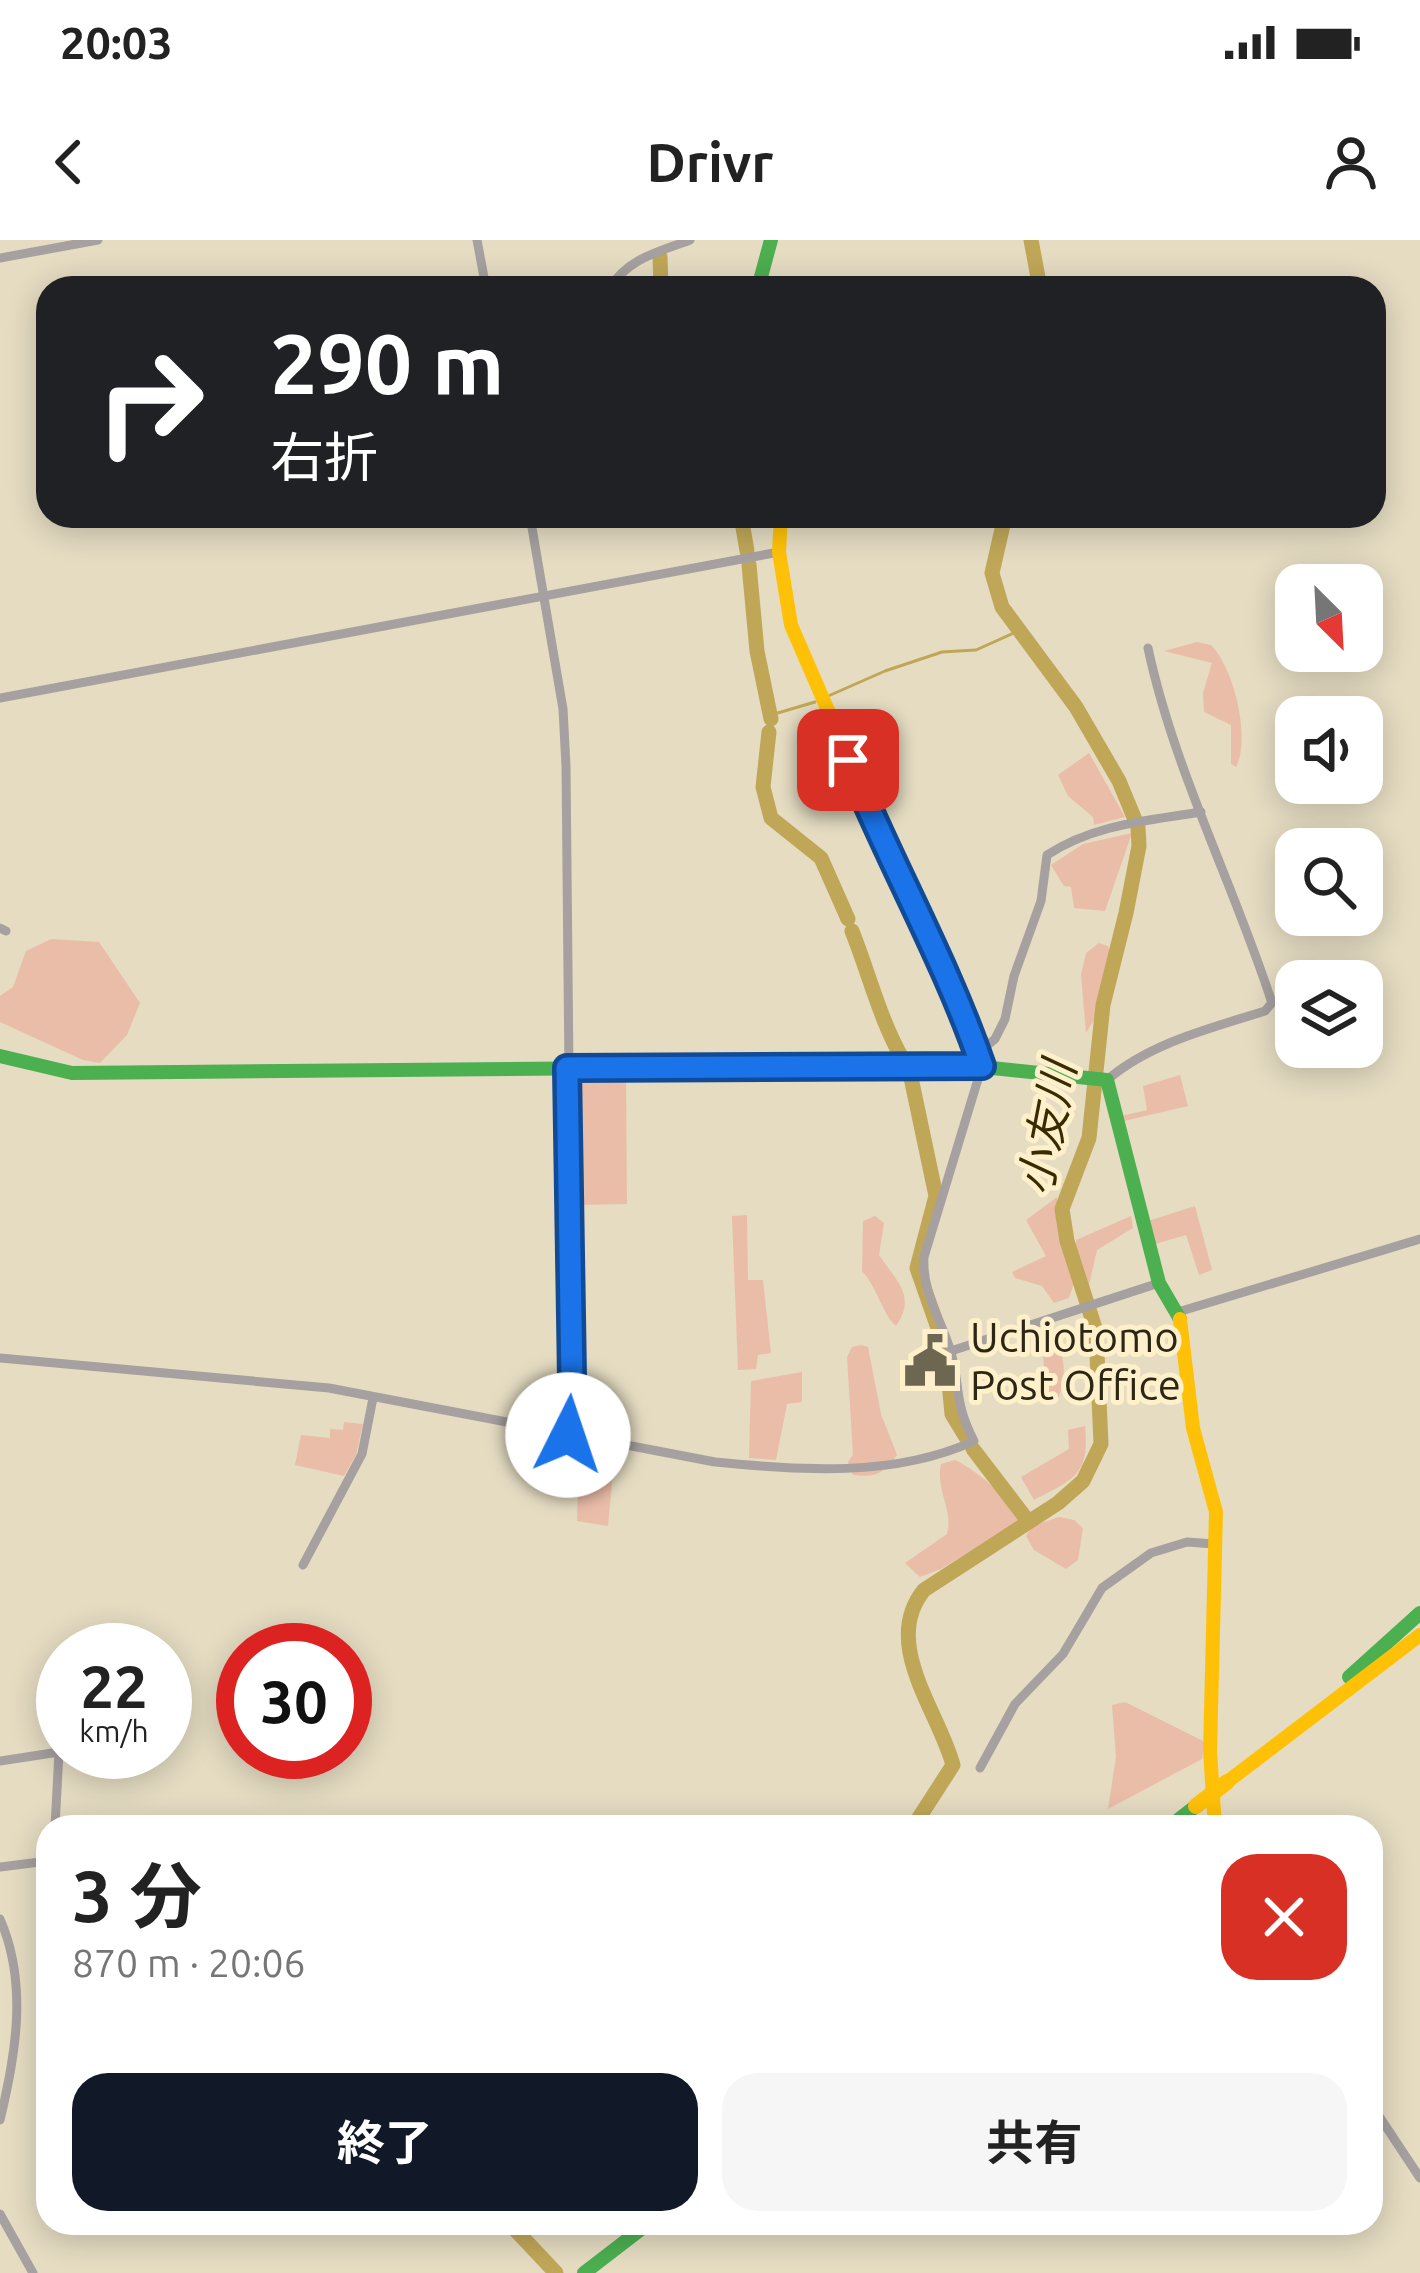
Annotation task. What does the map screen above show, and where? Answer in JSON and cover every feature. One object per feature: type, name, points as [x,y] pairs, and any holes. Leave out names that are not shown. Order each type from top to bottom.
[{"type":"main road","points":[[761,276],[771,240]]},
{"type":"main road","points":[[780,528],[779,552],[791,625],[894,871],[980,1059]]},
{"type":"main road","points":[[0,1056],[72,1073],[980,1059],[1107,1080],[1159,1283],[1178,1312],[1187,1349],[1192,1428],[1211,1482],[1214,1815]]},
{"type":"main road","points":[[1259,1757],[1420,1613]]},
{"type":"main road","points":[[1184,1815],[1420,1637]]},
{"type":"main road","points":[[584,2273],[634,2235]]},
{"type":"street","points":[[0,258],[98,240]]},
{"type":"street","points":[[477,240],[484,276]]},
{"type":"street","points":[[617,276],[633,262],[690,240]]},
{"type":"street","points":[[532,528],[563,709],[566,766],[572,1378],[568,1435]]},
{"type":"street","points":[[0,698],[779,552]]},
{"type":"street","points":[[1107,1080],[1188,1036],[1265,1011],[1272,1004],[1244,917],[1201,812],[1148,648]]},
{"type":"street","points":[[0,1358],[329,1388],[568,1435],[778,1468],[829,1471],[919,1459],[974,1441],[958,1411],[951,1352],[925,1287],[924,1258],[980,1059],[1005,1019],[1014,976],[1041,901],[1047,855],[1110,825],[1201,812]]},
{"type":"street","points":[[1178,1312],[1420,1239]]},
{"type":"street","points":[[951,1352],[1159,1283]]},
{"type":"street","points":[[303,1565],[362,1454],[373,1398]]},
{"type":"street","points":[[980,1768],[1016,1704],[1064,1654],[1102,1588],[1151,1552],[1187,1542],[1214,1544]]},
{"type":"street","points":[[0,1761],[58,1752],[55,1815]]},
{"type":"street","points":[[0,1867],[36,1862]]},
{"type":"street","points":[[0,1919],[18,1986],[14,2049],[0,2120]]},
{"type":"street","points":[[1383,2122],[1420,2179]]},
{"type":"street","points":[[0,2214],[33,2273]]},
{"type":"shaded area","points":[[1197,642],[1211,645],[1233,686],[1242,739],[1236,767],[1231,764],[1231,725],[1204,712],[1203,693],[1212,663],[1164,651]]},
{"type":"shaded area","points":[[1089,753],[1125,817],[1094,825],[1093,817],[1068,796],[1058,775]]},
{"type":"shaded area","points":[[1132,833],[1105,911],[1074,908],[1071,887],[1064,886],[1051,865],[1083,844]]},
{"type":"shaded area","points":[[51,939],[99,942],[140,1003],[127,1035],[100,1063],[83,1060],[0,1022],[0,996],[13,987],[26,951]]},
{"type":"shaded area","points":[[1099,943],[1108,946],[1110,953],[1094,1020],[1086,1033],[1081,975],[1086,953]]},
{"type":"shaded area","points":[[1180,1075],[1188,1106],[1124,1121],[1121,1116],[1147,1110],[1143,1086]]},
{"type":"shaded area","points":[[626,1080],[627,1204],[578,1205],[577,1081]]},
{"type":"shaded area","points":[[1057,1197],[1057,1224],[1075,1280],[1069,1298],[1054,1303],[1042,1286],[1015,1278],[1012,1272],[1046,1256],[1026,1220]]},
{"type":"shaded area","points":[[1195,1206],[1212,1270],[1199,1275],[1186,1235],[1152,1245],[1145,1222]]},
{"type":"shaded area","points":[[747,1215],[748,1280],[763,1280],[771,1353],[758,1355],[756,1369],[738,1370],[732,1216]]},
{"type":"shaded area","points":[[875,1216],[884,1223],[879,1255],[904,1297],[896,1326],[862,1271],[863,1221]]},
{"type":"shaded area","points":[[1131,1216],[1133,1228],[1097,1250],[1089,1285],[1076,1256],[1076,1240]]},
{"type":"shaded area","points":[[1052,1338],[1063,1359],[1063,1383],[1058,1399],[1038,1399],[1026,1394],[1044,1377],[1043,1344]]},
{"type":"shaded area","points":[[852,1347],[868,1347],[881,1414],[897,1455],[883,1470],[868,1476],[853,1475],[848,1462],[853,1455],[847,1357]]},
{"type":"shaded area","points":[[802,1372],[802,1402],[787,1404],[776,1460],[749,1458],[751,1381]]},
{"type":"shaded area","points":[[344,1422],[363,1424],[356,1455],[344,1476],[295,1465],[301,1435],[330,1438],[330,1429],[343,1430]]},
{"type":"shaded area","points":[[1085,1426],[1085,1455],[1076,1474],[1034,1500],[1021,1477],[1069,1449],[1068,1430]]},
{"type":"shaded area","points":[[599,1448],[615,1450],[608,1526],[577,1521],[578,1491],[593,1492]]},
{"type":"shaded area","points":[[955,1460],[993,1487],[1018,1522],[920,1577],[905,1563],[947,1534],[940,1473],[941,1464]]},
{"type":"shaded area","points":[[1059,1517],[1083,1528],[1078,1560],[1066,1569],[1034,1550],[1026,1536],[1032,1526]]},
{"type":"shaded area","points":[[1125,1702],[1205,1742],[1202,1759],[1108,1809],[1116,1757],[1112,1705]]},
{"type":"waterway","name":"小友川","points":[[1031,240],[1038,276]]},
{"type":"waterway","points":[[660,257],[661,276]]},
{"type":"waterway","points":[[743,528],[747,551]]},
{"type":"waterway","name":"小友川","points":[[921,1815],[953,1765],[910,1654],[912,1610],[924,1590],[1058,1503],[1083,1481],[1101,1444],[1096,1331],[1067,1241],[1062,1209],[1089,1138],[1103,1005],[1139,846],[1138,827],[1119,781],[1076,707],[1002,607],[992,573],[1002,528]]},
{"type":"waterway","points":[[749,565],[757,651],[771,719]]},
{"type":"waterway","points":[[826,697],[885,671],[942,652],[976,650],[1018,631]]},
{"type":"waterway","points":[[771,715],[815,702]]},
{"type":"waterway","points":[[769,732],[763,787],[771,818],[821,858],[848,919]]},
{"type":"waterway","points":[[852,931],[902,1058]]},
{"type":"waterway","points":[[910,1073],[936,1196],[917,1268],[946,1351],[952,1414],[966,1437]]},
{"type":"waterway","points":[[973,1449],[1028,1521]]},
{"type":"waterway","name":"小友川","points":[[520,2235],[556,2273]]},
{"type":"traffic: fast","points":[[761,276],[771,240]]},
{"type":"traffic: fast","points":[[0,1056],[72,1073],[964,1065],[1107,1080],[1159,1283],[1180,1319]]},
{"type":"traffic: fast","points":[[1349,1677],[1420,1613]]},
{"type":"traffic: fast","points":[[1184,1815],[1196,1806]]},
{"type":"traffic: fast","points":[[584,2273],[633,2235]]},
{"type":"traffic: slow","points":[[780,528],[779,552],[791,625],[982,1066]]},
{"type":"traffic: slow","points":[[1180,1319],[1193,1428],[1216,1512],[1210,1751],[1214,1815]]},
{"type":"traffic: slow","points":[[1227,1782],[1420,1635]]},
{"type":"traffic: slow","points":[[1196,1806],[1227,1782]]},
{"type":"place","name":"Uchiotomo Post Office","points":[[930,1361]]},
{"type":"route","points":[[568,1435],[572,1378],[567,1068],[982,1066],[968,1025],[894,871],[848,760]]}]
